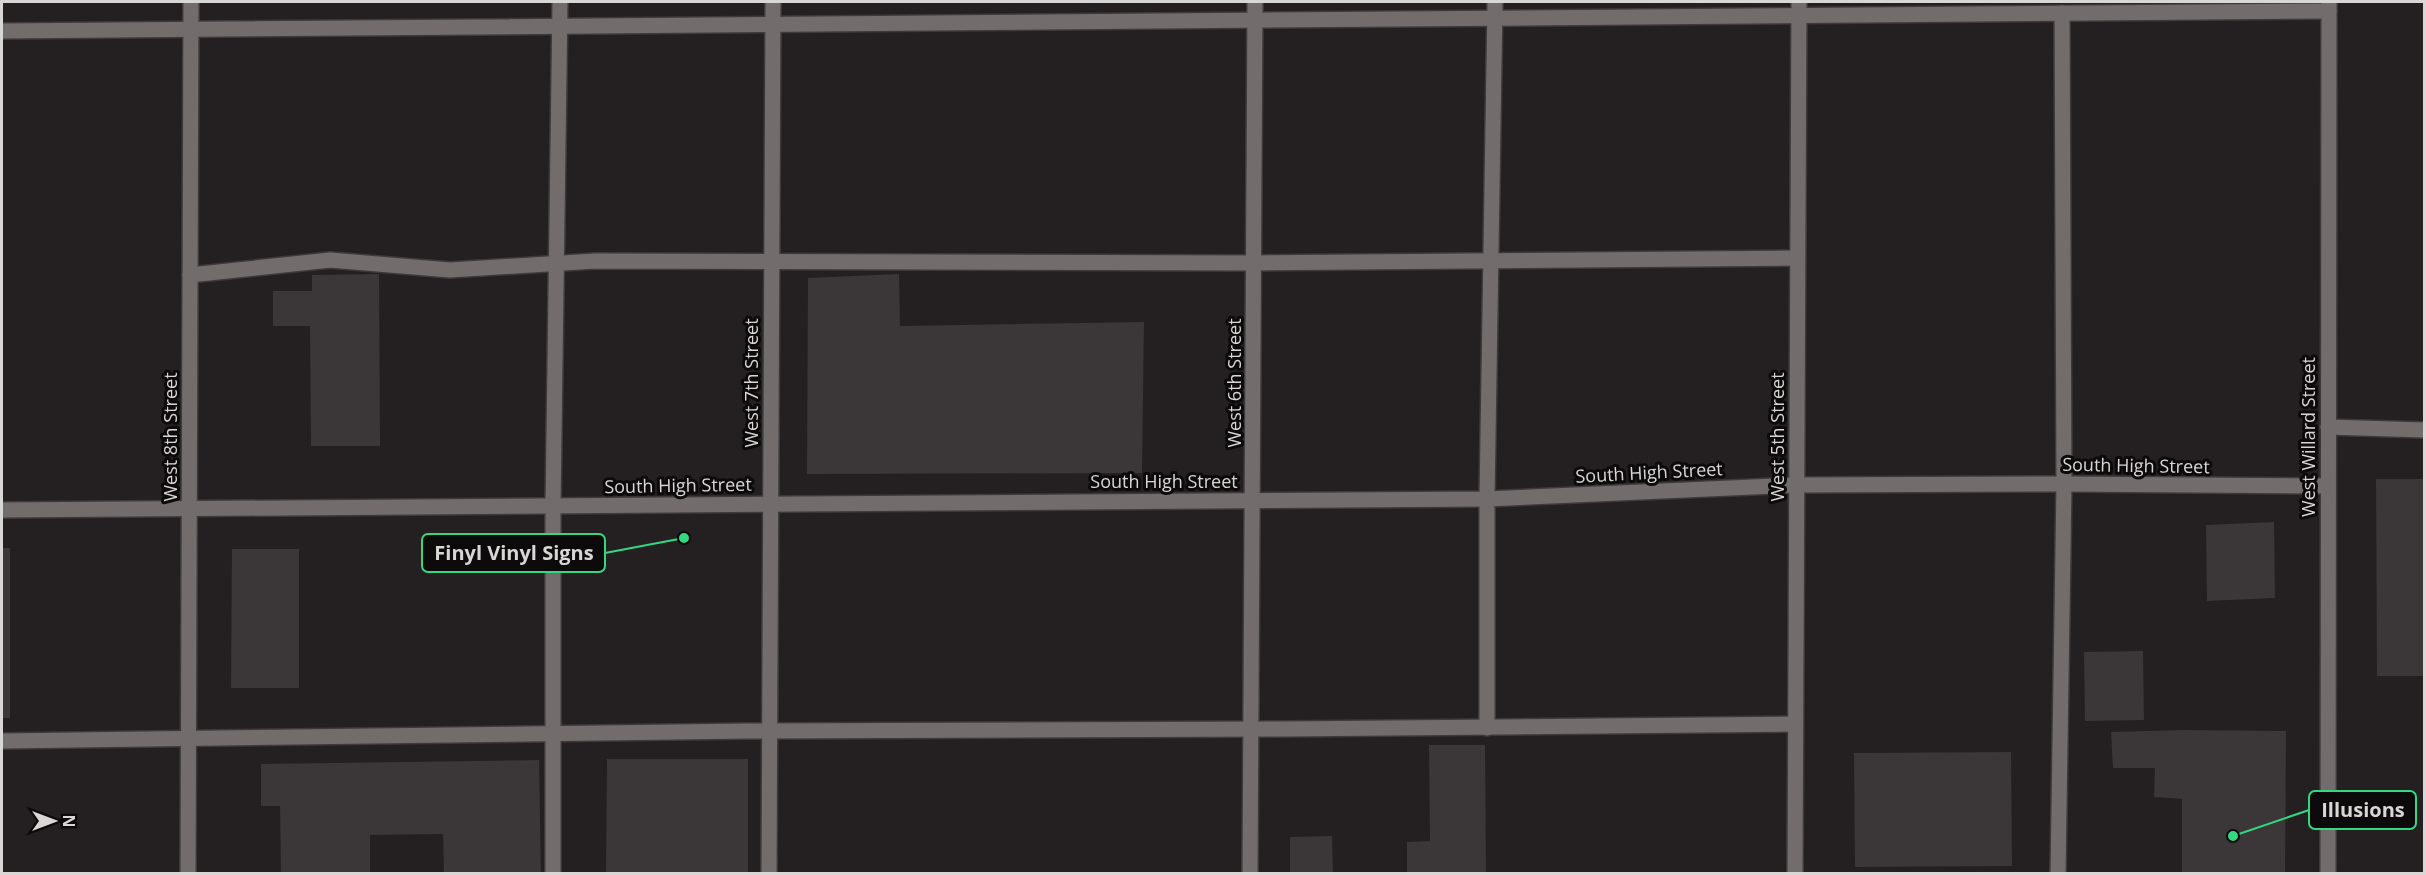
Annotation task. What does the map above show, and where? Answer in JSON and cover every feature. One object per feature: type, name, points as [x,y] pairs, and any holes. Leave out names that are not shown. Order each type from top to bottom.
[{"type":"street","name":"West 8th Street","points":[[188,873],[191,2]]},
{"type":"street","points":[[553,873],[553,506],[560,2]]},
{"type":"street","name":"West 7th Street","points":[[769,873],[773,2]]},
{"type":"street","name":"West 6th Street","points":[[1250,873],[1255,2]]},
{"type":"street","points":[[2,31],[772,25],[1255,18],[1495,9],[1799,9],[2062,13],[2329,6]]},
{"type":"street","name":"West Willard Street","points":[[2328,873],[2329,6]]},
{"type":"street","points":[[1487,728],[1487,499],[1495,9]]},
{"type":"street","name":"West 5th Street","points":[[1795,873],[1799,9]]},
{"type":"street","points":[[2058,873],[2064,484],[2062,13]]},
{"type":"street","points":[[190,275],[330,260],[450,270],[596,261],[1254,263],[1797,258]]},
{"type":"street","points":[[2328,427],[2424,430]]},
{"type":"street","name":"South High Street","points":[[2,510],[1487,499],[1796,485],[2327,486]]},
{"type":"street","points":[[2,741],[770,731],[1487,728],[1795,724]]},
{"type":"building","points":[[379,274],[380,446],[311,446],[310,326],[273,326],[273,291],[312,291],[312,275]]},
{"type":"building","points":[[899,274],[900,326],[1144,322],[1142,473],[807,474],[808,278]]},
{"type":"building","points":[[2376,479],[2424,479],[2424,676],[2377,676]]},
{"type":"building","points":[[2274,522],[2275,598],[2207,601],[2206,525]]},
{"type":"building","points":[[2,548],[10,548],[10,718],[2,718]]},
{"type":"building","points":[[232,549],[299,549],[299,688],[231,688]]},
{"type":"building","points":[[2143,651],[2144,720],[2085,721],[2084,652]]},
{"type":"building","points":[[2286,731],[2285,874],[2182,874],[2182,799],[2154,797],[2155,768],[2113,768],[2111,732]]},
{"type":"building","points":[[1429,745],[1485,745],[1486,874],[1407,874],[1407,842],[1430,841]]},
{"type":"building","points":[[2011,752],[2012,866],[1855,867],[1854,753]]},
{"type":"building","points":[[607,759],[748,759],[748,874],[606,874]]},
{"type":"building","points":[[539,760],[541,874],[444,874],[443,834],[370,835],[370,874],[281,874],[280,806],[261,806],[261,764]]},
{"type":"building","points":[[1332,836],[1333,874],[1290,874],[1290,837]]},
{"type":"place","name":"Finyl Vinyl Signs","points":[[684,538]]},
{"type":"place","name":"Illusions","points":[[2233,836]]}]
